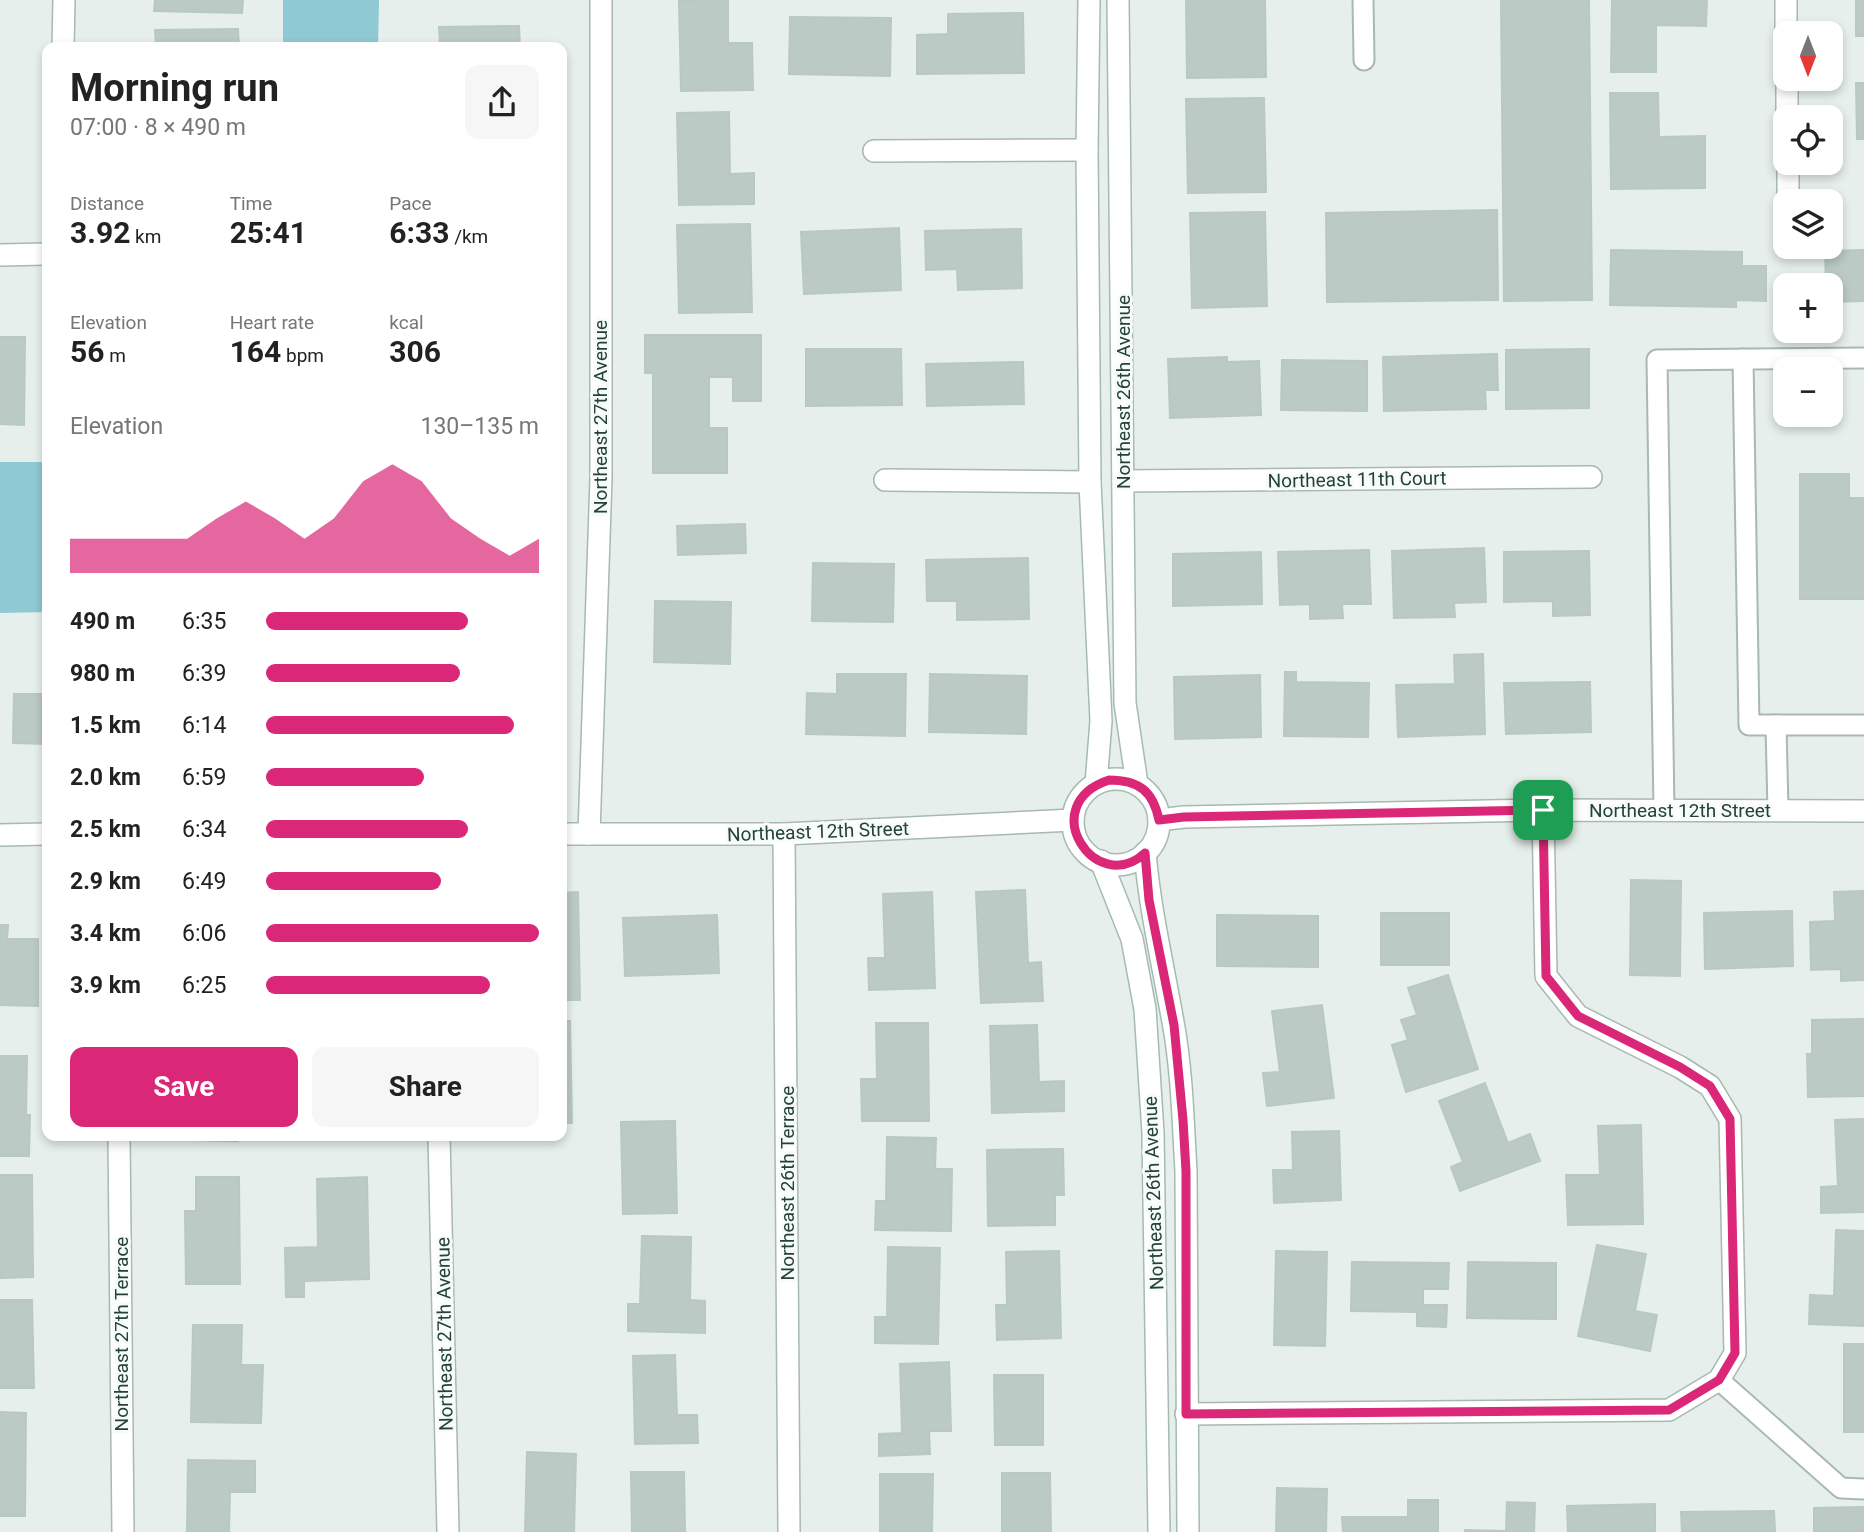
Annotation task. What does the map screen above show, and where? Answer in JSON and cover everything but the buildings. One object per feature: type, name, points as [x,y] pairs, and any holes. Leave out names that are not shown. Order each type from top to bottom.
[{"type":"street","points":[[63,42],[64,0]]},
{"type":"street","name":"Northeast 27th Avenue","points":[[589,834],[601,478],[601,0]]},
{"type":"street","name":"Northeast 26th Avenue","points":[[1090,0],[1087,150],[1090,482],[1101,721],[1096,784]]},
{"type":"street","name":"Northeast 26th Avenue","points":[[1118,0],[1125,703],[1137,784]]},
{"type":"street","points":[[1786,0],[1786,21]]},
{"type":"street","points":[[874,151],[1087,150]]},
{"type":"street","points":[[0,255],[42,254]]},
{"type":"street","name":"Northeast 11th Court","points":[[1123,481],[1591,477]]},
{"type":"street","name":"Northeast 26th Avenue","points":[[885,480],[1090,482]]},
{"type":"street","points":[[1109,780],[1124,780],[1137,784],[1156,804],[1159,820],[1157,835],[1150,849],[1138,859],[1123,864],[1094,858],[1083,849],[1075,835],[1073,820],[1081,799],[1096,784],[1109,780]]},
{"type":"street","points":[[1186,1414],[1669,1410],[1719,1380],[1735,1353],[1730,1119],[1710,1086],[1680,1067],[1578,1016],[1546,976],[1543,810]]},
{"type":"street","name":"Northeast 12th Street","points":[[1159,820],[1184,817],[1543,810],[1864,811]]},
{"type":"street","name":"Northeast 12th Street","points":[[567,834],[784,834],[1073,820]]},
{"type":"street","points":[[0,835],[42,834]]},
{"type":"street","name":"Northeast 26th Terrace","points":[[784,834],[789,1532]]},
{"type":"street","points":[[1145,853],[1149,900],[1174,1025],[1183,1120],[1186,1171],[1188,1532]]},
{"type":"street","name":"Northeast 26th Avenue","points":[[1101,861],[1132,939],[1145,1009],[1153,1133],[1159,1532]]},
{"type":"street","name":"Northeast 27th Terrace","points":[[119,1141],[122,1532]]},
{"type":"street","name":"Northeast 27th Avenue","points":[[439,1141],[448,1532]]},
{"type":"lane","points":[[1363,0],[1364,60]]},
{"type":"lane","points":[[1664,810],[1657,360],[1864,358]]},
{"type":"lane","points":[[1743,359],[1749,725],[1864,724]]},
{"type":"lane","points":[[1776,725],[1778,810]]},
{"type":"lane","points":[[1719,1380],[1841,1488],[1864,1489]]},
{"type":"water","points":[[283,0],[379,0],[378,42],[283,42]]},
{"type":"water","points":[[0,462],[42,462],[42,612],[0,613]]},
{"type":"route","points":[[1109,780],[1124,780],[1137,784],[1148,793],[1156,804],[1159,820],[1184,817],[1543,810],[1546,976],[1578,1016],[1680,1067],[1710,1086],[1730,1119],[1735,1353],[1719,1380],[1669,1410],[1186,1414],[1186,1171],[1183,1120],[1174,1025],[1149,900],[1145,853],[1138,859],[1123,864],[1108,864],[1094,858],[1083,849],[1075,835],[1073,820],[1077,805],[1085,793],[1096,784],[1109,780]]}]
